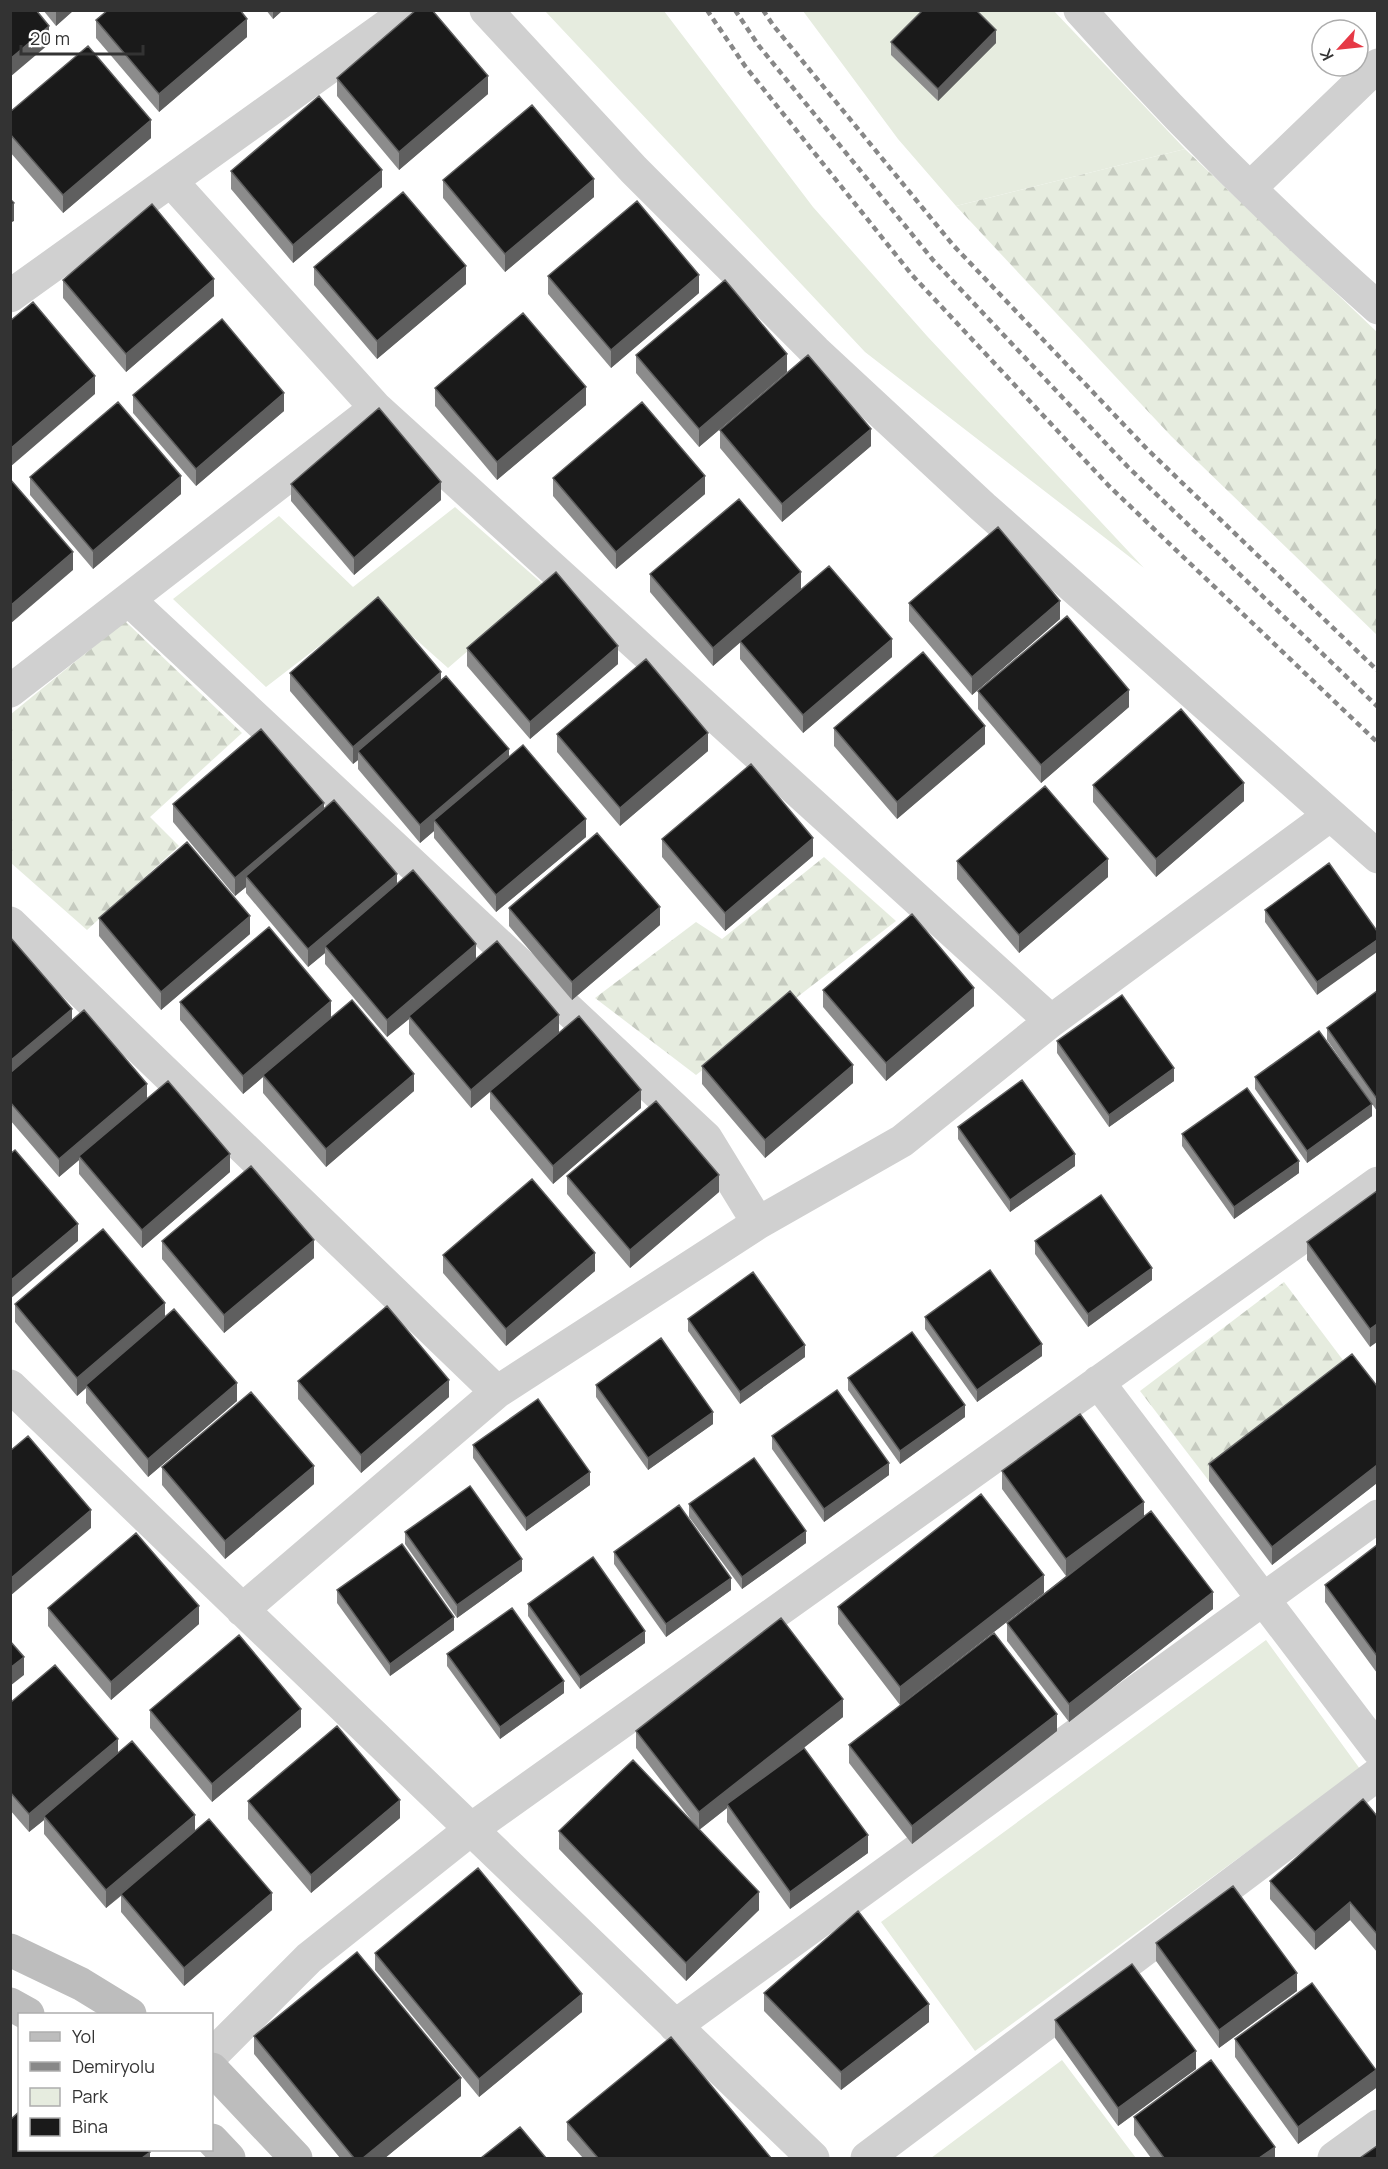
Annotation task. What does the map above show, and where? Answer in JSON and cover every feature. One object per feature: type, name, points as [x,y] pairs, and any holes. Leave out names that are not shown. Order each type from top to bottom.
[{"type":"main road","points":[[10,1950],[81,1984],[128,2013]]},
{"type":"main road","points":[[10,2004],[26,2013]]},
{"type":"main road","points":[[213,2070],[296,2158]]},
{"type":"main road","points":[[213,2141],[230,2158]]},
{"type":"street","points":[[10,296],[409,10]]},
{"type":"street","points":[[486,10],[634,170],[815,351],[983,507],[1377,857]]},
{"type":"street","points":[[1080,10],[1151,90],[1331,267],[1377,308]]},
{"type":"street","points":[[1250,188],[1377,65]]},
{"type":"street","points":[[171,181],[376,408],[1051,1021]]},
{"type":"street","points":[[10,691],[376,408]]},
{"type":"street","points":[[129,600],[706,1138],[758,1223]]},
{"type":"street","points":[[242,1610],[497,1392],[758,1223],[902,1141],[1051,1021],[1329,816]]},
{"type":"street","points":[[10,923],[497,1392]]},
{"type":"street","points":[[213,2054],[309,1958],[470,1830],[1377,1183]]},
{"type":"street","points":[[1098,1382],[1377,1749]]},
{"type":"street","points":[[10,1386],[813,2158]]},
{"type":"street","points":[[675,2026],[1377,1516]]},
{"type":"street","points":[[867,2158],[1377,1774]]},
{"type":"street","points":[[1334,2158],[1377,2126]]},
{"type":"green space","points":[[545,11],[664,11],[813,207],[927,336],[1144,568],[865,352]]},
{"type":"green space","points":[[803,11],[1054,11],[1185,149],[956,206],[898,139]]},
{"type":"green space","points":[[1185,149],[1377,332],[1377,635],[1171,436],[956,206]]},
{"type":"green space","points":[[455,507],[544,585],[448,668],[375,603],[266,687],[173,599],[279,516],[353,587]]},
{"type":"green space","points":[[125,621],[242,733],[150,817],[179,846],[87,930],[11,863],[11,714]]},
{"type":"green space","points":[[824,857],[896,921],[696,1075],[595,998],[696,922],[722,939]]},
{"type":"green space","points":[[1284,1282],[1352,1372],[1209,1481],[1140,1391]]},
{"type":"green space","points":[[1266,1640],[1360,1769],[975,2051],[881,1922]]},
{"type":"green space","points":[[1062,2060],[1136,2158],[931,2158]]},
{"type":"building","points":[[10,10],[36,10],[49,26],[10,59]]},
{"type":"building","points":[[108,10],[240,10],[247,19],[159,94],[96,20]]},
{"type":"building","points":[[416,10],[432,10],[488,76],[399,152],[337,78]]},
{"type":"building","points":[[923,10],[976,10],[996,30],[938,89],[891,42]]},
{"type":"building","points":[[88,46],[151,120],[63,195],[10,134],[10,112]]},
{"type":"building","points":[[319,96],[382,170],[293,245],[231,171]]},
{"type":"building","points":[[532,105],[594,179],[505,254],[443,180]]},
{"type":"building","points":[[403,192],[466,266],[377,341],[314,267]]},
{"type":"building","points":[[637,201],[699,275],[611,350],[548,276]]},
{"type":"building","points":[[152,204],[214,279],[126,354],[63,280]]},
{"type":"building","points":[[725,280],[787,354],[699,429],[636,355]]},
{"type":"building","points":[[33,302],[95,376],[10,449],[10,321]]},
{"type":"building","points":[[523,313],[586,387],[497,462],[435,388]]},
{"type":"building","points":[[222,319],[284,393],[196,469],[133,395]]},
{"type":"building","points":[[808,355],[871,429],[782,504],[720,430]]},
{"type":"building","points":[[118,402],[181,476],[93,551],[30,477]]},
{"type":"building","points":[[642,402],[705,476],[616,552],[553,478]]},
{"type":"building","points":[[379,408],[441,482],[354,558],[291,484]]},
{"type":"building","points":[[10,479],[73,552],[10,606]]},
{"type":"building","points":[[739,499],[801,572],[713,648],[650,574]]},
{"type":"building","points":[[998,527],[1060,601],[972,677],[909,603]]},
{"type":"building","points":[[829,566],[892,639],[803,715],[740,641]]},
{"type":"building","points":[[556,572],[618,646],[530,722],[467,648]]},
{"type":"building","points":[[378,597],[441,672],[353,747],[290,673]]},
{"type":"building","points":[[1067,616],[1129,690],[1041,765],[978,691]]},
{"type":"building","points":[[923,652],[985,726],[897,802],[834,728]]},
{"type":"building","points":[[646,659],[708,733],[620,808],[557,734]]},
{"type":"building","points":[[446,676],[509,749],[420,825],[358,751]]},
{"type":"building","points":[[1181,709],[1244,783],[1156,859],[1093,785]]},
{"type":"building","points":[[261,729],[324,803],[235,878],[173,804]]},
{"type":"building","points":[[523,745],[586,819],[496,895],[434,820]]},
{"type":"building","points":[[751,764],[813,838],[725,913],[662,839]]},
{"type":"building","points":[[1045,786],[1108,859],[1019,935],[957,861]]},
{"type":"building","points":[[334,800],[397,874],[308,949],[246,876]]},
{"type":"building","points":[[597,833],[660,907],[572,982],[509,908]]},
{"type":"building","points":[[187,842],[250,916],[161,992],[99,918]]},
{"type":"building","points":[[1329,863],[1377,931],[1377,940],[1317,982],[1265,910]]},
{"type":"building","points":[[413,870],[476,944],[387,1020],[325,946]]},
{"type":"building","points":[[912,914],[974,988],[886,1063],[823,990]]},
{"type":"building","points":[[269,927],[331,1001],[243,1076],[180,1002]]},
{"type":"building","points":[[10,937],[72,1009],[10,1061]]},
{"type":"building","points":[[497,941],[559,1015],[471,1090],[409,1016]]},
{"type":"building","points":[[790,991],[853,1065],[765,1140],[702,1066]]},
{"type":"building","points":[[1377,991],[1377,1099],[1327,1028]]},
{"type":"building","points":[[1122,995],[1174,1068],[1109,1115],[1057,1041]]},
{"type":"building","points":[[352,1000],[414,1074],[326,1149],[263,1075]]},
{"type":"building","points":[[84,1010],[147,1084],[59,1159],[10,1102],[10,1073]]},
{"type":"building","points":[[579,1016],[641,1090],[553,1166],[490,1091]]},
{"type":"building","points":[[1319,1031],[1372,1104],[1307,1151],[1255,1077]]},
{"type":"building","points":[[1022,1080],[1075,1154],[1010,1200],[958,1127]]},
{"type":"building","points":[[168,1081],[230,1154],[142,1230],[79,1156]]},
{"type":"building","points":[[1247,1088],[1299,1161],[1234,1207],[1182,1134]]},
{"type":"building","points":[[656,1101],[719,1175],[630,1250],[567,1176]]},
{"type":"building","points":[[15,1150],[78,1224],[10,1281],[10,1154]]},
{"type":"building","points":[[251,1166],[314,1240],[224,1315],[162,1241]]},
{"type":"building","points":[[532,1179],[595,1253],[506,1329],[443,1255]]},
{"type":"building","points":[[1377,1191],[1377,1324],[1370,1329],[1307,1242]]},
{"type":"building","points":[[1101,1195],[1152,1268],[1088,1314],[1035,1241]]},
{"type":"building","points":[[103,1229],[165,1303],[77,1378],[15,1304]]},
{"type":"building","points":[[990,1270],[1042,1344],[977,1390],[925,1317]]},
{"type":"building","points":[[753,1272],[805,1345],[740,1392],[688,1319]]},
{"type":"building","points":[[387,1306],[449,1380],[361,1455],[298,1381]]},
{"type":"building","points":[[174,1309],[237,1383],[148,1459],[86,1385]]},
{"type":"building","points":[[912,1332],[965,1405],[900,1451],[848,1378]]},
{"type":"building","points":[[661,1338],[713,1412],[648,1458],[596,1385]]},
{"type":"building","points":[[1352,1354],[1377,1386],[1377,1465],[1272,1547],[1209,1464]]},
{"type":"building","points":[[837,1390],[889,1463],[824,1509],[772,1436]]},
{"type":"building","points":[[251,1392],[314,1466],[225,1541],[162,1467]]},
{"type":"building","points":[[538,1399],[590,1472],[526,1518],[473,1445]]},
{"type":"building","points":[[1080,1414],[1144,1502],[1066,1559],[1002,1471]]},
{"type":"building","points":[[28,1436],[91,1510],[10,1579],[10,1451]]},
{"type":"building","points":[[754,1458],[806,1531],[742,1577],[689,1504]]},
{"type":"building","points":[[470,1486],[522,1559],[457,1605],[405,1532]]},
{"type":"building","points":[[981,1494],[1044,1575],[900,1687],[838,1607]]},
{"type":"building","points":[[679,1505],[731,1578],[666,1624],[614,1552]]},
{"type":"building","points":[[1151,1511],[1213,1592],[1069,1704],[1007,1623]]},
{"type":"building","points":[[136,1533],[199,1606],[111,1682],[48,1608]]},
{"type":"building","points":[[402,1544],[454,1617],[390,1664],[337,1590]]},
{"type":"building","points":[[1377,1545],[1377,1656],[1325,1585]]},
{"type":"building","points":[[593,1557],[645,1631],[580,1677],[528,1604]]},
{"type":"building","points":[[512,1608],[564,1681],[500,1727],[447,1654]]},
{"type":"building","points":[[781,1618],[843,1699],[699,1812],[636,1731]]},
{"type":"building","points":[[994,1633],[1057,1714],[912,1826],[849,1745]]},
{"type":"building","points":[[239,1635],[301,1709],[212,1784],[150,1710]]},
{"type":"building","points":[[10,1641],[24,1657],[10,1668]]},
{"type":"building","points":[[55,1665],[118,1739],[29,1814],[10,1792],[10,1703]]},
{"type":"building","points":[[337,1726],[400,1800],[311,1875],[248,1801]]},
{"type":"building","points":[[132,1741],[195,1815],[106,1890],[44,1816]]},
{"type":"building","points":[[804,1748],[868,1835],[790,1892],[727,1804]]},
{"type":"building","points":[[633,1760],[759,1892],[686,1963],[559,1831]]},
{"type":"building","points":[[1363,1799],[1377,1816],[1377,1934],[1350,1902],[1315,1932],[1270,1881]]},
{"type":"building","points":[[209,1819],[272,1893],[184,1968],[121,1894]]},
{"type":"building","points":[[478,1868],[582,1994],[479,2079],[375,1953]]},
{"type":"building","points":[[1233,1886],[1297,1973],[1219,2030],[1156,1943]]},
{"type":"building","points":[[858,1911],[929,2004],[841,2072],[764,1993]]},
{"type":"building","points":[[357,1952],[461,2078],[363,2158],[354,2158],[254,2036]]},
{"type":"building","points":[[1132,1964],[1196,2051],[1118,2108],[1055,2020]]},
{"type":"building","points":[[1312,1983],[1376,2070],[1298,2127],[1235,2039]]},
{"type":"building","points":[[671,2037],[771,2158],[598,2158],[567,2122]]},
{"type":"building","points":[[1211,2060],[1275,2147],[1259,2158],[1164,2158],[1134,2117]]},
{"type":"building","points":[[18,2113],[18,2151],[150,2152],[142,2158],[10,2158],[10,2120]]},
{"type":"building","points":[[520,2127],[546,2158],[481,2158]]},
{"type":"building","points":[[1377,2146],[1377,2158],[1360,2158]]},
{"type":"railway","points":[[707,10],[745,66],[912,275],[1109,486],[1378,743]]},
{"type":"railway","points":[[735,10],[759,46],[933,260],[1128,467],[1378,707]]},
{"type":"railway","points":[[763,10],[953,245],[1147,449],[1378,671]]}]
